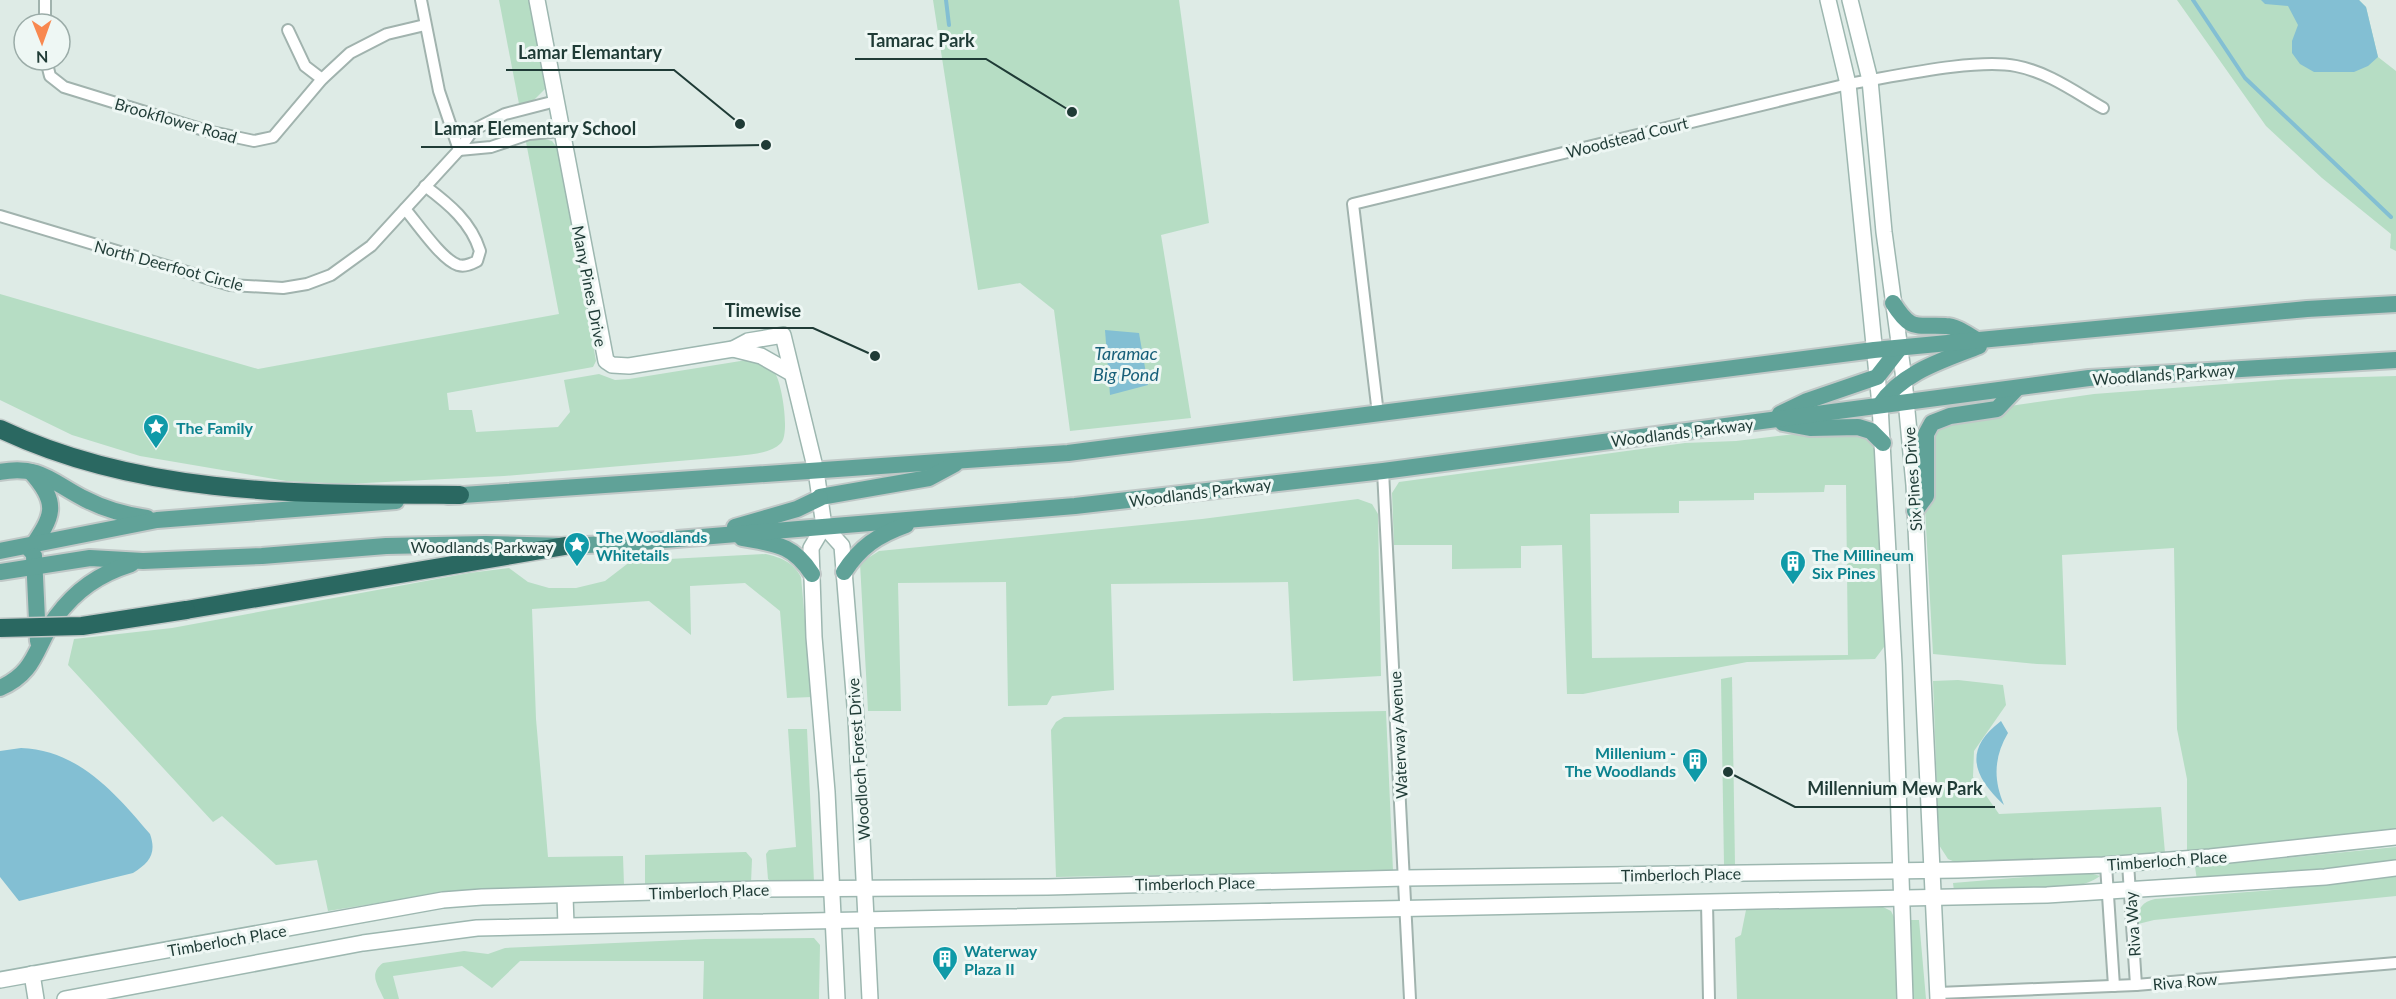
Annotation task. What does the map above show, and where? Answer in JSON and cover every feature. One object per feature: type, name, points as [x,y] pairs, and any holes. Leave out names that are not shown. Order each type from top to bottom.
[{"type":"highway","points":[[0,429],[70,456],[195,484],[321,493],[460,495]]},
{"type":"highway","points":[[0,628],[82,626],[565,546]]},
{"type":"main road","points":[[1893,303],[1905,322],[1912,326],[1949,326],[1978,340]]},
{"type":"main road","points":[[0,552],[158,520],[460,495],[1068,453],[1874,350],[2307,309],[2396,304]]},
{"type":"main road","points":[[1880,405],[1889,392],[1904,379],[2000,338]]},
{"type":"main road","points":[[1767,421],[1807,401],[1877,377],[1899,349]]},
{"type":"main road","name":"Woodlands Parkway","points":[[0,572],[90,558],[143,561],[262,556],[386,546],[485,544],[565,546],[1075,506],[1383,471],[2089,378],[2396,360]]},
{"type":"main road","points":[[1915,511],[1926,496],[1926,434],[1932,423],[1950,416],[1997,409],[2018,388]]},
{"type":"main road","points":[[1767,421],[1810,428],[1858,427],[1871,431],[1882,443]]},
{"type":"main road","points":[[715,534],[797,508],[820,497],[929,478],[961,461]]},
{"type":"main road","points":[[0,472],[28,469],[56,481],[84,499],[128,516],[158,520]]},
{"type":"main road","points":[[17,569],[48,524],[51,499],[45,487],[28,469]]},
{"type":"main road","points":[[844,572],[855,555],[878,536],[927,518]]},
{"type":"main road","points":[[715,534],[782,546],[802,558],[812,574]]},
{"type":"main road","points":[[32,546],[36,566],[38,649]]},
{"type":"main road","points":[[0,688],[28,670],[56,618],[79,590],[106,572],[143,561]]},
{"type":"street","points":[[421,0],[439,91],[459,150],[491,147],[529,134],[561,131]]},
{"type":"street","name":"Many Pines Drive","points":[[537,0],[606,361],[612,365],[629,366],[733,349],[748,341],[783,335],[816,471]]},
{"type":"street","name":"Six Pines Drive","points":[[1828,0],[1848,84],[1880,405],[1894,664],[1905,999]]},
{"type":"street","name":"Six Pines Drive","points":[[1850,0],[1870,80],[1893,303],[1904,379],[1915,511],[1938,996]]},
{"type":"street","name":"Brookflower Road","points":[[49,72],[50,76],[64,87],[228,137],[254,141],[273,137],[334,66],[368,42],[405,28],[425,25]]},
{"type":"street","points":[[288,30],[306,66],[322,79]]},
{"type":"street","name":"Woodstead Court","points":[[1378,414],[1353,204],[1870,80],[2001,64],[2017,66],[2054,79],[2103,108]]},
{"type":"street","name":"North Deerfoot Circle","points":[[4,217],[230,285],[283,288],[307,284],[331,275],[353,262],[405,209],[459,150],[474,130],[505,114],[556,101]]},
{"type":"street","points":[[405,209],[445,255],[457,265],[468,265],[477,261],[480,251],[468,225],[450,205],[425,186]]},
{"type":"street","points":[[733,349],[761,356],[791,373]]},
{"type":"street","points":[[816,471],[824,526]]},
{"type":"street","name":"Waterway Avenue","points":[[1383,471],[1406,878],[1410,999]]},
{"type":"street","name":"Woodloch Forest Drive","points":[[837,999],[812,574],[812,548],[824,526],[842,546],[866,888],[870,999]]},
{"type":"street","points":[[1894,664],[1922,664]]},
{"type":"street","name":"Timberloch Place","points":[[0,980],[443,900],[831,888],[1900,871],[2106,865],[2178,860],[2396,837]]},
{"type":"street","points":[[2178,860],[2181,888]]},
{"type":"street","name":"Riva Way","points":[[2128,863],[2136,985]]},
{"type":"street","name":"Riva Way","points":[[2106,865],[2114,986]]},
{"type":"street","name":"Timberloch Place","points":[[65,999],[417,935],[477,928],[833,918],[1707,903],[2108,892],[2325,877],[2396,868]]},
{"type":"street","points":[[565,896],[566,925]]},
{"type":"street","points":[[1707,903],[1709,999]]},
{"type":"street","name":"Riva Row","points":[[1938,996],[2136,985],[2396,963]]},
{"type":"street","points":[[32,974],[36,999]]},
{"type":"green space","points":[[499,0],[529,0],[545,89],[533,101],[519,104]]},
{"type":"green space","points":[[933,0],[1179,0],[1209,223],[1161,235],[1191,418],[1070,431],[1054,310],[1020,283],[978,290]]},
{"type":"green space","points":[[2177,0],[2359,0],[2366,7],[2378,57],[2396,71],[2396,251],[2390,248],[2391,234],[2322,178],[2266,126]]},
{"type":"green space","points":[[541,138],[552,141],[558,149],[596,361],[593,367],[447,393],[449,410],[472,410],[476,432],[558,427],[570,412],[564,380],[599,374],[615,380],[629,379],[753,359],[774,372],[781,389],[785,430],[784,438],[777,447],[760,453],[737,456],[504,476],[346,484],[286,481],[140,456],[72,435],[0,400],[0,294],[258,369],[559,314],[526,142]]},
{"type":"green space","points":[[2396,376],[2396,831],[2187,852],[2187,779],[2177,729],[2174,548],[2062,555],[2066,665],[1933,654],[1921,437],[1954,414],[2094,394],[2291,379]]},
{"type":"green space","points":[[1855,427],[1875,444],[1886,636],[1884,647],[1875,659],[1747,662],[1583,694],[1567,694],[1562,545],[1521,546],[1521,568],[1452,569],[1452,545],[1394,545],[1392,493],[1399,482],[1685,443],[1736,441]],"holes":[[[1825,485],[1846,485],[1848,655],[1592,658],[1590,514],[1679,513],[1679,501],[1754,500],[1754,493],[1824,492]]]},
{"type":"green space","points":[[1358,499],[1372,504],[1378,514],[1381,676],[1293,681],[1288,582],[1111,584],[1114,690],[1052,696],[1047,705],[1008,706],[1006,582],[898,583],[901,711],[868,711],[860,563],[879,551],[1202,519]]},
{"type":"green space","points":[[766,554],[786,561],[801,577],[812,697],[787,698],[780,611],[745,583],[690,586],[691,635],[649,601],[532,609],[536,719],[548,857],[623,856],[624,885],[453,891],[328,911],[317,860],[276,865],[222,816],[213,822],[68,665],[74,639],[172,628],[469,573],[509,568],[528,582],[549,588],[576,588],[605,581],[631,561]]},
{"type":"green space","points":[[1732,677],[1735,865],[1724,865],[1721,679]]},
{"type":"green space","points":[[1958,680],[2003,685],[2006,705],[1974,751],[1973,777],[1999,814],[2161,807],[2165,853],[2103,858],[1955,862],[1948,859],[1939,845],[1933,681]]},
{"type":"green space","points":[[1386,711],[1393,871],[1056,877],[1051,730],[1056,722],[1064,717]]},
{"type":"green space","points":[[788,729],[807,729],[814,882],[773,883],[768,879],[766,854],[769,850],[796,847]]},
{"type":"green space","points":[[2396,847],[2396,860],[2264,876],[2197,880],[2195,867]]},
{"type":"green space","points":[[746,852],[752,859],[751,883],[649,887],[645,885],[645,855]]},
{"type":"green space","points":[[2086,872],[2100,876],[2088,883],[2052,890],[1954,891],[1953,883]]},
{"type":"green space","points":[[2396,876],[2396,896],[2154,920],[2138,924],[2141,907],[2146,902],[2155,899],[2274,890]]},
{"type":"green space","points":[[1883,907],[1891,911],[1894,917],[1898,999],[1737,999],[1735,938],[1741,935],[1746,910]]},
{"type":"green space","points":[[1910,920],[1919,920],[1926,999],[1912,999]]},
{"type":"green space","points":[[814,938],[820,945],[819,999],[703,999],[704,961],[520,961],[492,988],[462,966],[393,976],[399,999],[384,999],[375,976],[378,967],[383,963],[464,951],[488,954],[505,948],[705,939]]},
{"type":"water","points":[[2261,0],[2359,0],[2366,7],[2378,57],[2368,66],[2354,72],[2314,72],[2300,64],[2292,53],[2292,41],[2298,25],[2288,6],[2265,4]]},
{"type":"water","name":"Taramac Big Pond","points":[[1105,330],[1139,333],[1148,385],[1110,395]]},
{"type":"water","points":[[2001,721],[2008,733],[2000,751],[1997,768],[1998,786],[2004,805],[1985,784],[1977,763],[1977,753],[1981,742]]},
{"type":"water","points":[[21,748],[61,757],[78,766],[110,790],[150,834],[153,847],[147,862],[133,873],[19,901],[0,877],[0,751]]},
{"type":"waterway","points":[[946,0],[949,25]]},
{"type":"waterway","points":[[2193,0],[2245,78],[2391,217]]},
{"type":"place","name":"Tamarac Park","points":[[1072,112]]},
{"type":"place","name":"Lamar Elemantary","points":[[740,124]]},
{"type":"place","name":"Lamar Elementary School","points":[[766,145]]},
{"type":"place","name":"Timewise","points":[[875,356]]},
{"type":"place","name":"The Family","points":[[156,450]]},
{"type":"place","name":"The Woodlands Whitetails","points":[[577,568]]},
{"type":"place","name":"The Millineum Six Pines","points":[[1793,586]]},
{"type":"place","name":"Millennium Mew Park","points":[[1728,772]]},
{"type":"place","name":"Millenium - The Woodlands","points":[[1695,784]]},
{"type":"place","name":"Waterway Plaza II","points":[[945,982]]}]
